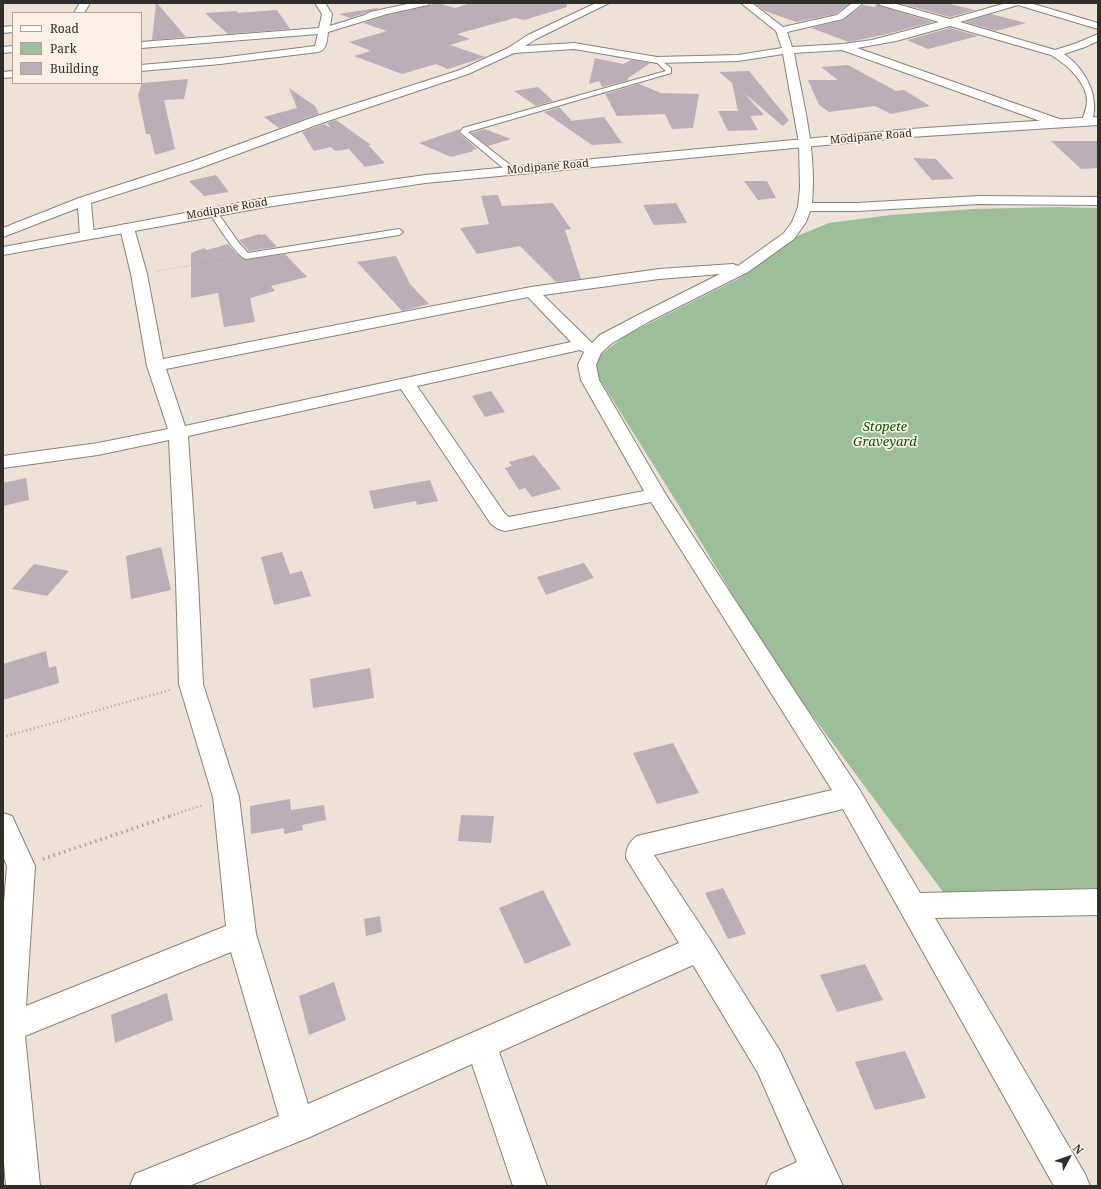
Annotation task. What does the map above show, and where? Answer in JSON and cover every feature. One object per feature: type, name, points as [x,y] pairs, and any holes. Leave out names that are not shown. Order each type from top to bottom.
[{"type":"street","points":[[80,12],[85,3]]},
{"type":"street","points":[[142,68],[220,61],[318,49],[320,47],[327,14],[320,3]]},
{"type":"street","points":[[142,45],[208,40],[324,26],[425,3]]},
{"type":"street","points":[[3,233],[84,201],[195,165],[318,120],[464,72],[512,50],[532,37],[604,3]]},
{"type":"street","points":[[3,462],[92,450],[178,433],[406,383],[588,347],[743,269],[789,236],[800,222],[805,207],[807,188],[805,142],[788,50],[781,30],[746,3]]},
{"type":"street","points":[[781,30],[840,17],[858,3]]},
{"type":"street","points":[[883,3],[1055,53],[1062,57],[1086,80],[1098,87]]},
{"type":"street","points":[[532,37],[574,46],[658,60],[738,58],[788,50],[843,47],[896,38],[1016,3]]},
{"type":"street","points":[[1020,3],[1098,26]]},
{"type":"street","points":[[1055,53],[1081,45],[1098,37]]},
{"type":"street","points":[[208,40],[220,61]]},
{"type":"street","points":[[512,50],[574,46]]},
{"type":"street","points":[[843,47],[1061,124]]},
{"type":"street","points":[[1086,80],[1093,99],[1092,122]]},
{"type":"street","name":"Modipane Road","points":[[3,251],[212,211],[349,188],[511,170],[805,142],[1092,122]]},
{"type":"street","points":[[805,207],[857,207],[979,200],[1098,201]]},
{"type":"street","points":[[84,201],[87,235]]},
{"type":"street","points":[[127,228],[139,274],[156,366],[178,433],[187,580],[191,684],[226,797],[240,934],[298,1125]]},
{"type":"street","points":[[156,366],[531,292],[659,274],[743,269]]},
{"type":"street","points":[[531,292],[588,347],[587,365],[590,380],[656,495],[850,797],[1073,1186]]},
{"type":"street","points":[[406,383],[498,519],[505,524],[656,495]]},
{"type":"street","points":[[783,1186],[822,1178],[769,1062],[699,948],[640,858],[640,850],[647,844],[850,797]]},
{"type":"street","points":[[3,824],[21,866],[6,1029],[23,1186]]},
{"type":"street","points":[[912,906],[1098,902]]},
{"type":"street","points":[[6,1029],[240,934]]},
{"type":"street","points":[[147,1186],[298,1125],[699,948]]},
{"type":"street","points":[[481,1044],[530,1186]]},
{"type":"lane","points":[[511,170],[464,132],[466,130],[669,72],[669,69],[658,60]]},
{"type":"lane","points":[[212,211],[236,245],[246,256],[399,232]]},
{"type":"path","points":[[139,274],[246,256]]},
{"type":"path","points":[[3,737],[191,684]]},
{"type":"path","points":[[21,866],[226,797]]},
{"type":"green space","name":"Stopete Graveyard","points":[[1058,207],[1098,208],[1098,888],[946,896],[777,668],[676,501],[594,370],[598,357],[626,335],[740,278],[795,237],[829,223],[891,215],[973,209]]},
{"type":"building","points":[[157,3],[186,37],[152,40]]},
{"type":"building","points":[[437,3],[455,8],[471,3],[567,3],[567,7],[524,20],[515,18],[457,34],[470,39],[450,45],[485,57],[448,69],[436,64],[402,74],[354,56],[371,51],[349,42],[387,31],[363,23],[387,15]]},
{"type":"building","points":[[754,3],[850,3],[836,14],[796,22],[765,11]]},
{"type":"building","points":[[876,3],[880,6],[933,22],[849,42],[811,28],[843,20],[863,5],[875,7]]},
{"type":"building","points":[[899,3],[946,3],[975,10],[950,17]]},
{"type":"building","points":[[378,9],[350,18],[339,14]]},
{"type":"building","points":[[277,10],[290,29],[228,34],[205,13],[238,11],[237,13]]},
{"type":"building","points":[[991,14],[1026,23],[996,31],[965,22]]},
{"type":"building","points":[[950,28],[978,36],[928,49],[907,40]]},
{"type":"building","points":[[595,58],[623,64],[632,60],[650,63],[627,79],[629,80],[602,87],[599,81],[589,84]]},
{"type":"building","points":[[848,65],[896,91],[904,90],[930,106],[891,114],[875,106],[829,112],[819,105],[808,80],[838,80],[821,67]]},
{"type":"building","points":[[749,71],[789,120],[783,126],[744,93],[764,115],[750,116],[758,130],[728,131],[718,111],[738,111],[732,83],[719,72]]},
{"type":"building","points":[[188,79],[184,99],[164,100],[175,149],[155,155],[150,134],[146,134],[138,95],[142,83]]},
{"type":"building","points":[[639,84],[661,93],[699,94],[693,128],[672,129],[665,114],[617,116],[605,94]]},
{"type":"building","points":[[538,87],[553,101],[536,106],[514,91]]},
{"type":"building","points":[[289,88],[315,106],[319,114],[279,128],[264,117],[297,108]]},
{"type":"building","points":[[559,107],[571,120],[570,121],[604,117],[622,143],[592,145],[544,112]]},
{"type":"building","points":[[336,120],[371,145],[368,145],[385,163],[365,167],[349,149],[335,151],[331,147],[314,151],[302,132],[324,124],[331,128],[327,123]]},
{"type":"building","points":[[460,129],[459,133],[477,149],[451,157],[419,143]]},
{"type":"building","points":[[485,129],[511,139],[488,146],[471,133]]},
{"type":"building","points":[[1051,141],[1098,141],[1098,168],[1081,169]]},
{"type":"building","points":[[913,158],[936,159],[954,179],[932,180]]},
{"type":"building","points":[[216,175],[229,192],[204,196],[189,181]]},
{"type":"building","points":[[744,181],[767,181],[776,198],[758,200]]},
{"type":"building","points":[[498,195],[502,206],[553,203],[571,229],[565,230],[581,279],[556,282],[520,246],[477,254],[460,228],[489,224],[481,196]]},
{"type":"building","points":[[676,203],[687,223],[654,225],[643,205]]},
{"type":"building","points":[[265,234],[277,247],[249,251],[239,240]]},
{"type":"building","points":[[228,244],[245,260],[285,254],[307,277],[271,286],[275,291],[250,298],[255,322],[224,327],[218,293],[191,298],[191,253],[204,248],[207,250]]},
{"type":"building","points":[[396,256],[410,284],[429,304],[402,311],[357,262]]},
{"type":"building","points":[[491,391],[505,412],[485,417],[472,396]]},
{"type":"building","points":[[534,455],[561,489],[532,497],[525,488],[519,490],[505,468],[512,466],[509,462]]},
{"type":"building","points":[[26,478],[29,500],[3,506],[3,483]]},
{"type":"building","points":[[430,480],[438,501],[417,505],[416,501],[374,509],[369,491]]},
{"type":"building","points":[[161,547],[171,590],[131,599],[126,556]]},
{"type":"building","points":[[282,552],[290,574],[302,571],[311,596],[274,605],[261,557]]},
{"type":"building","points":[[584,563],[594,578],[546,595],[537,577]]},
{"type":"building","points":[[34,564],[69,571],[47,596],[12,589]]},
{"type":"building","points":[[46,651],[49,668],[56,666],[59,683],[3,700],[3,664]]},
{"type":"building","points":[[370,668],[374,698],[313,708],[310,679]]},
{"type":"building","points":[[673,743],[699,793],[657,804],[633,753]]},
{"type":"building","points":[[290,799],[291,810],[324,805],[326,820],[302,825],[303,830],[284,834],[284,828],[251,834],[250,806]]},
{"type":"building","points":[[461,815],[494,816],[491,843],[458,841]]},
{"type":"building","points":[[723,888],[746,934],[728,939],[705,893]]},
{"type":"building","points":[[543,890],[571,945],[525,964],[499,908]]},
{"type":"building","points":[[380,916],[382,932],[366,936],[364,919]]},
{"type":"building","points":[[865,964],[883,1000],[837,1012],[820,975]]},
{"type":"building","points":[[334,982],[346,1020],[309,1035],[299,996]]},
{"type":"building","points":[[167,993],[173,1020],[115,1043],[111,1015]]},
{"type":"building","points":[[905,1051],[926,1098],[875,1110],[855,1062]]}]
